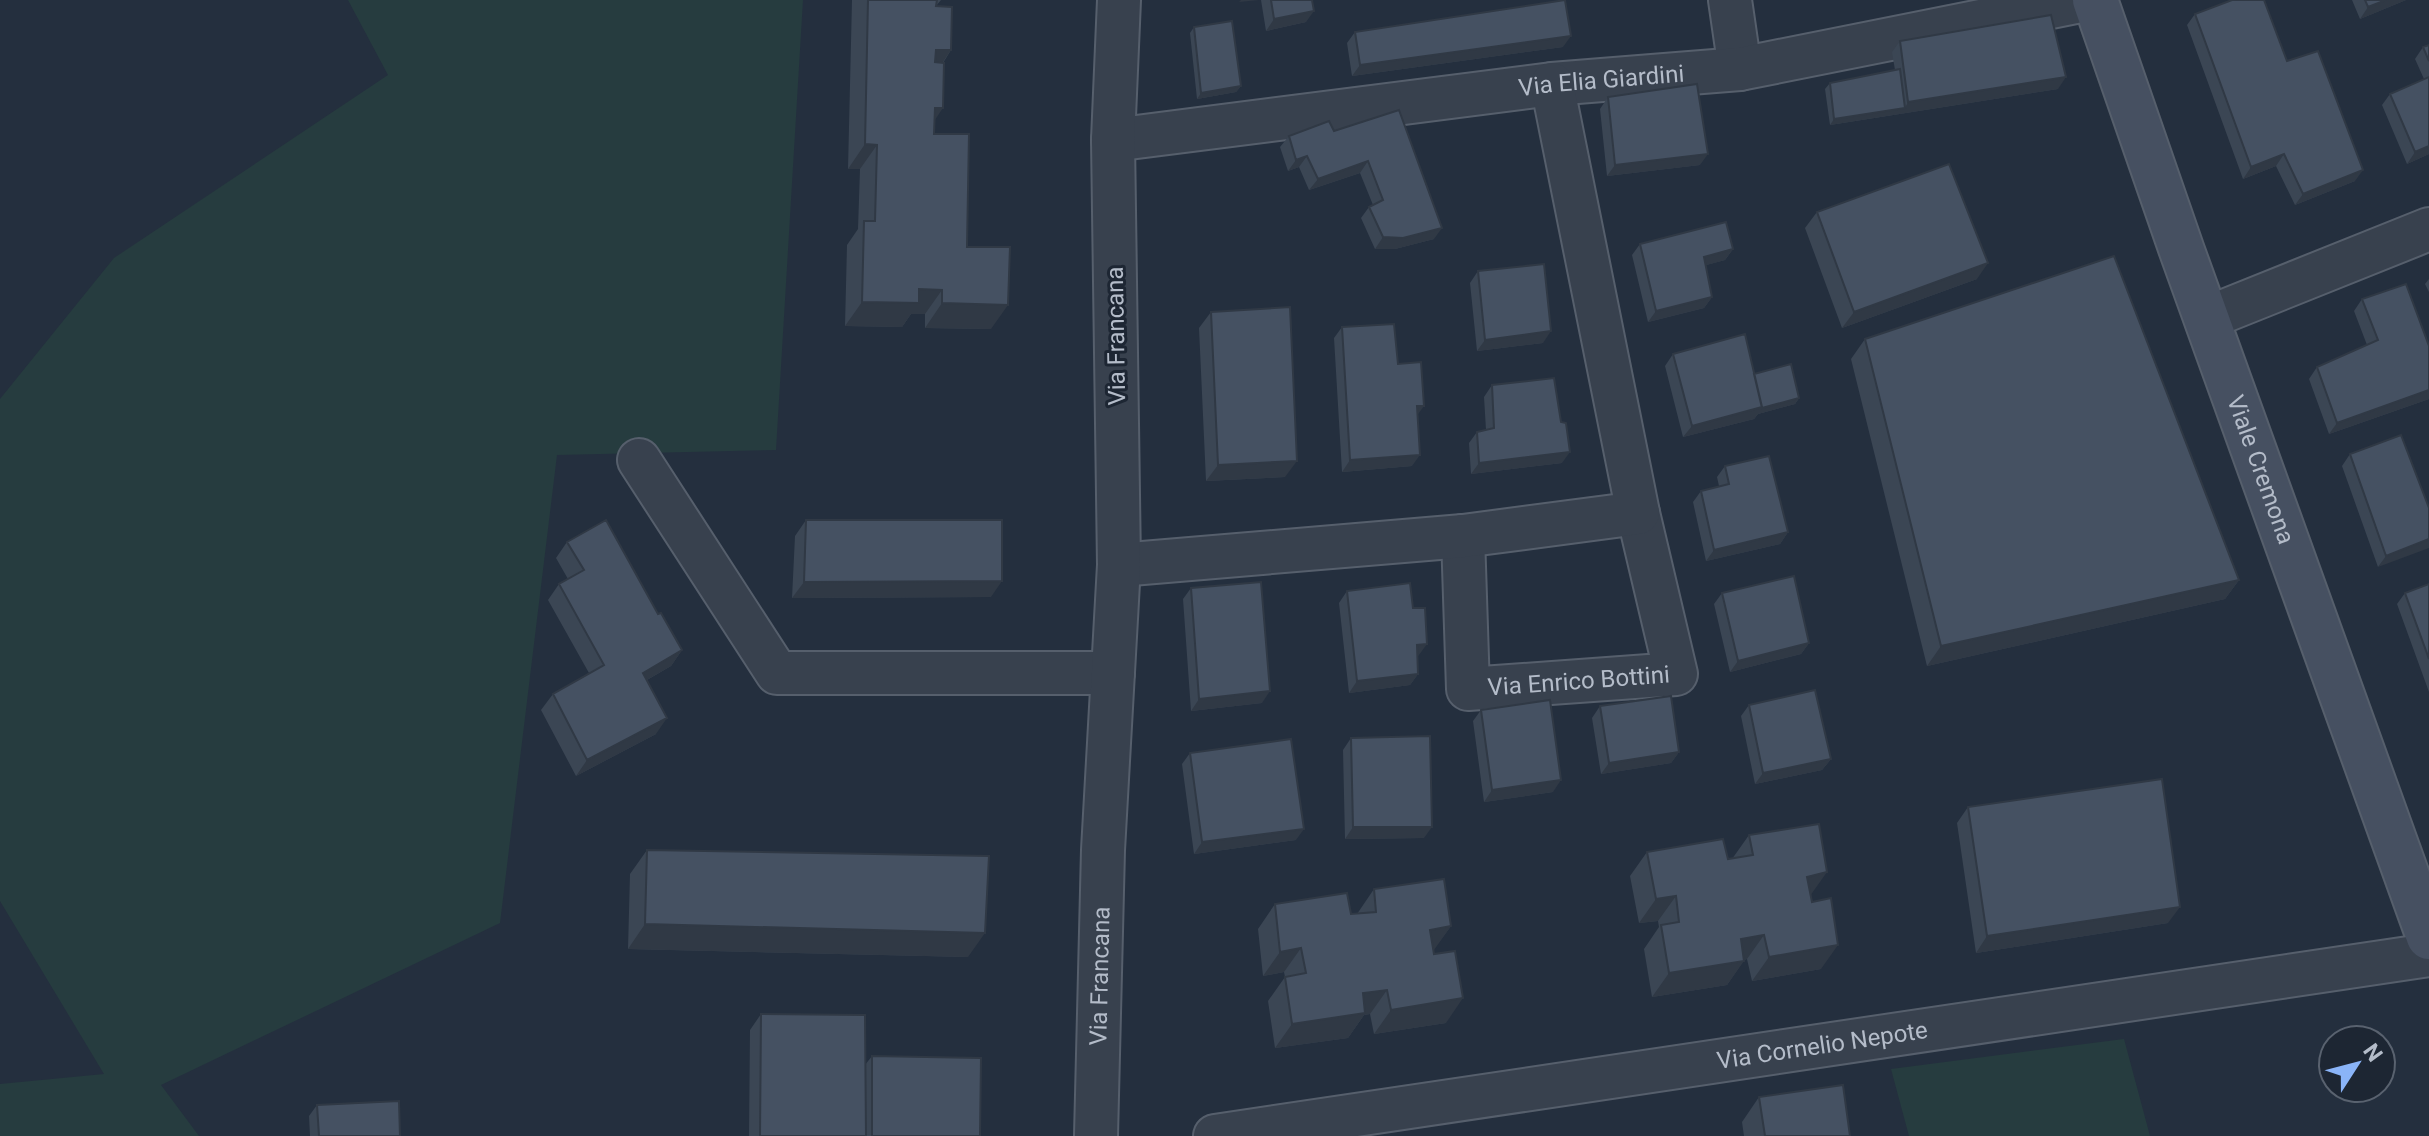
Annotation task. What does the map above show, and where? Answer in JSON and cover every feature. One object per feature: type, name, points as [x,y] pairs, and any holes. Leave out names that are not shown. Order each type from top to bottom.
[{"type":"main road","name":"Viale Cremona","points":[[2095,0],[2429,937]]},
{"type":"street","name":"Via Francana","points":[[1096,1136],[1103,850],[1119,565],[1113,140],[1119,0]]},
{"type":"street","points":[[1730,0],[1740,69]]},
{"type":"street","name":"Via Elia Giardini","points":[[1113,140],[1552,84],[1740,69],[2086,0]]},
{"type":"street","name":"Via Enrico Bottini","points":[[1463,536],[1468,689],[1676,674],[1638,513],[1552,84]]},
{"type":"street","points":[[2207,318],[2429,229]]},
{"type":"street","points":[[639,460],[777,673],[1113,673]]},
{"type":"street","points":[[1119,565],[1463,536],[1638,513]]},
{"type":"street","name":"Via Cornelio Nepote","points":[[1215,1136],[2429,955]]},
{"type":"green space","points":[[348,0],[803,0],[776,450],[557,455],[500,923],[161,1085],[199,1136],[0,1136],[0,1084],[104,1074],[0,901],[0,399],[114,258],[388,75]]},
{"type":"green space","points":[[2124,1039],[2150,1136],[1909,1136],[1891,1069]]},
{"type":"building","points":[[868,0],[937,0],[936,6],[952,7],[951,50],[936,50],[935,62],[944,63],[943,108],[935,108],[934,134],[969,134],[967,247],[1010,247],[1008,305],[942,303],[942,290],[919,289],[919,303],[862,302],[864,221],[875,221],[877,145],[865,144]]},
{"type":"building","points":[[1271,0],[1312,0],[1314,11],[1274,19]]},
{"type":"building","points":[[1565,0],[1571,36],[1360,65],[1355,32]]},
{"type":"building","points":[[2232,0],[2264,0],[2287,61],[2318,51],[2363,170],[2303,194],[2284,154],[2251,167],[2195,14]]},
{"type":"building","points":[[2365,0],[2386,0],[2368,7]]},
{"type":"building","points":[[2051,15],[2066,77],[1908,102],[1900,41]]},
{"type":"building","points":[[1232,21],[1241,86],[1201,93],[1194,27]]},
{"type":"building","points":[[2429,45],[2429,61],[2423,47]]},
{"type":"building","points":[[1900,69],[1905,108],[1834,119],[1830,83]]},
{"type":"building","points":[[2429,77],[2429,146],[2415,152],[2390,94]]},
{"type":"building","points":[[1697,84],[1708,154],[1615,165],[1608,97]]},
{"type":"building","points":[[1399,110],[1442,228],[1403,238],[1383,237],[1369,207],[1383,200],[1368,161],[1318,179],[1307,156],[1296,160],[1289,136],[1329,121],[1334,131]]},
{"type":"building","points":[[1949,164],[1988,263],[1854,312],[1817,212]]},
{"type":"building","points":[[1726,222],[1733,249],[1704,257],[1712,297],[1656,311],[1640,244]]},
{"type":"building","points":[[2114,256],[2239,580],[1941,646],[1865,339]]},
{"type":"building","points":[[1544,264],[1551,331],[1485,340],[1478,271]]},
{"type":"building","points":[[2406,284],[2429,346],[2429,390],[2337,423],[2317,367],[2378,340],[2362,299]]},
{"type":"building","points":[[1290,307],[1297,461],[1218,465],[1211,312]]},
{"type":"building","points":[[1394,324],[1398,364],[1421,362],[1424,406],[1417,406],[1420,455],[1350,460],[1342,327]]},
{"type":"building","points":[[1745,334],[1762,407],[1692,426],[1673,354]]},
{"type":"building","points":[[1791,364],[1799,398],[1762,408],[1754,374]]},
{"type":"building","points":[[1554,378],[1561,422],[1566,423],[1570,452],[1479,463],[1477,432],[1494,428],[1492,385]]},
{"type":"building","points":[[2401,435],[2429,508],[2429,539],[2386,556],[2350,454]]},
{"type":"building","points":[[1769,456],[1788,532],[1714,550],[1701,491],[1729,484],[1725,466]]},
{"type":"building","points":[[606,520],[658,614],[661,613],[682,650],[643,673],[667,718],[587,760],[553,694],[604,665],[559,584],[584,570],[567,542]]},
{"type":"building","points":[[806,520],[1002,520],[1002,581],[804,582]]},
{"type":"building","points":[[1794,576],[1809,643],[1738,661],[1722,593]]},
{"type":"building","points":[[1261,582],[1270,691],[1199,699],[1191,588]]},
{"type":"building","points":[[1410,583],[1413,608],[1425,608],[1427,644],[1417,645],[1418,674],[1357,681],[1347,591]]},
{"type":"building","points":[[2429,584],[2429,659],[2405,593]]},
{"type":"building","points":[[1815,690],[1831,759],[1763,773],[1749,705]]},
{"type":"building","points":[[1671,696],[1679,752],[1609,763],[1600,706]]},
{"type":"building","points":[[1550,700],[1561,780],[1492,790],[1481,710]]},
{"type":"building","points":[[1430,736],[1432,827],[1353,827],[1351,738]]},
{"type":"building","points":[[1291,739],[1304,829],[1202,842],[1190,753]]},
{"type":"building","points":[[2162,779],[2180,907],[1987,936],[1968,807]]},
{"type":"building","points":[[1819,824],[1827,872],[1807,877],[1812,902],[1831,898],[1838,945],[1769,957],[1764,935],[1741,939],[1744,961],[1669,973],[1661,925],[1679,922],[1676,896],[1656,899],[1647,852],[1723,839],[1728,859],[1753,855],[1749,835]]},
{"type":"building","points":[[647,850],[989,856],[985,933],[645,924]]},
{"type":"building","points":[[1444,879],[1451,926],[1430,930],[1434,954],[1455,951],[1463,998],[1391,1010],[1387,990],[1363,993],[1365,1013],[1292,1024],[1285,977],[1306,973],[1301,948],[1280,952],[1275,904],[1347,893],[1351,914],[1376,912],[1374,889]]},
{"type":"building","points":[[761,1014],[865,1015],[866,1136],[760,1136]]},
{"type":"building","points":[[872,1056],[981,1058],[980,1136],[872,1136]]},
{"type":"building","points":[[1843,1085],[1850,1136],[1765,1136],[1759,1097]]},
{"type":"building","points":[[399,1101],[400,1136],[319,1136],[317,1105]]}]
